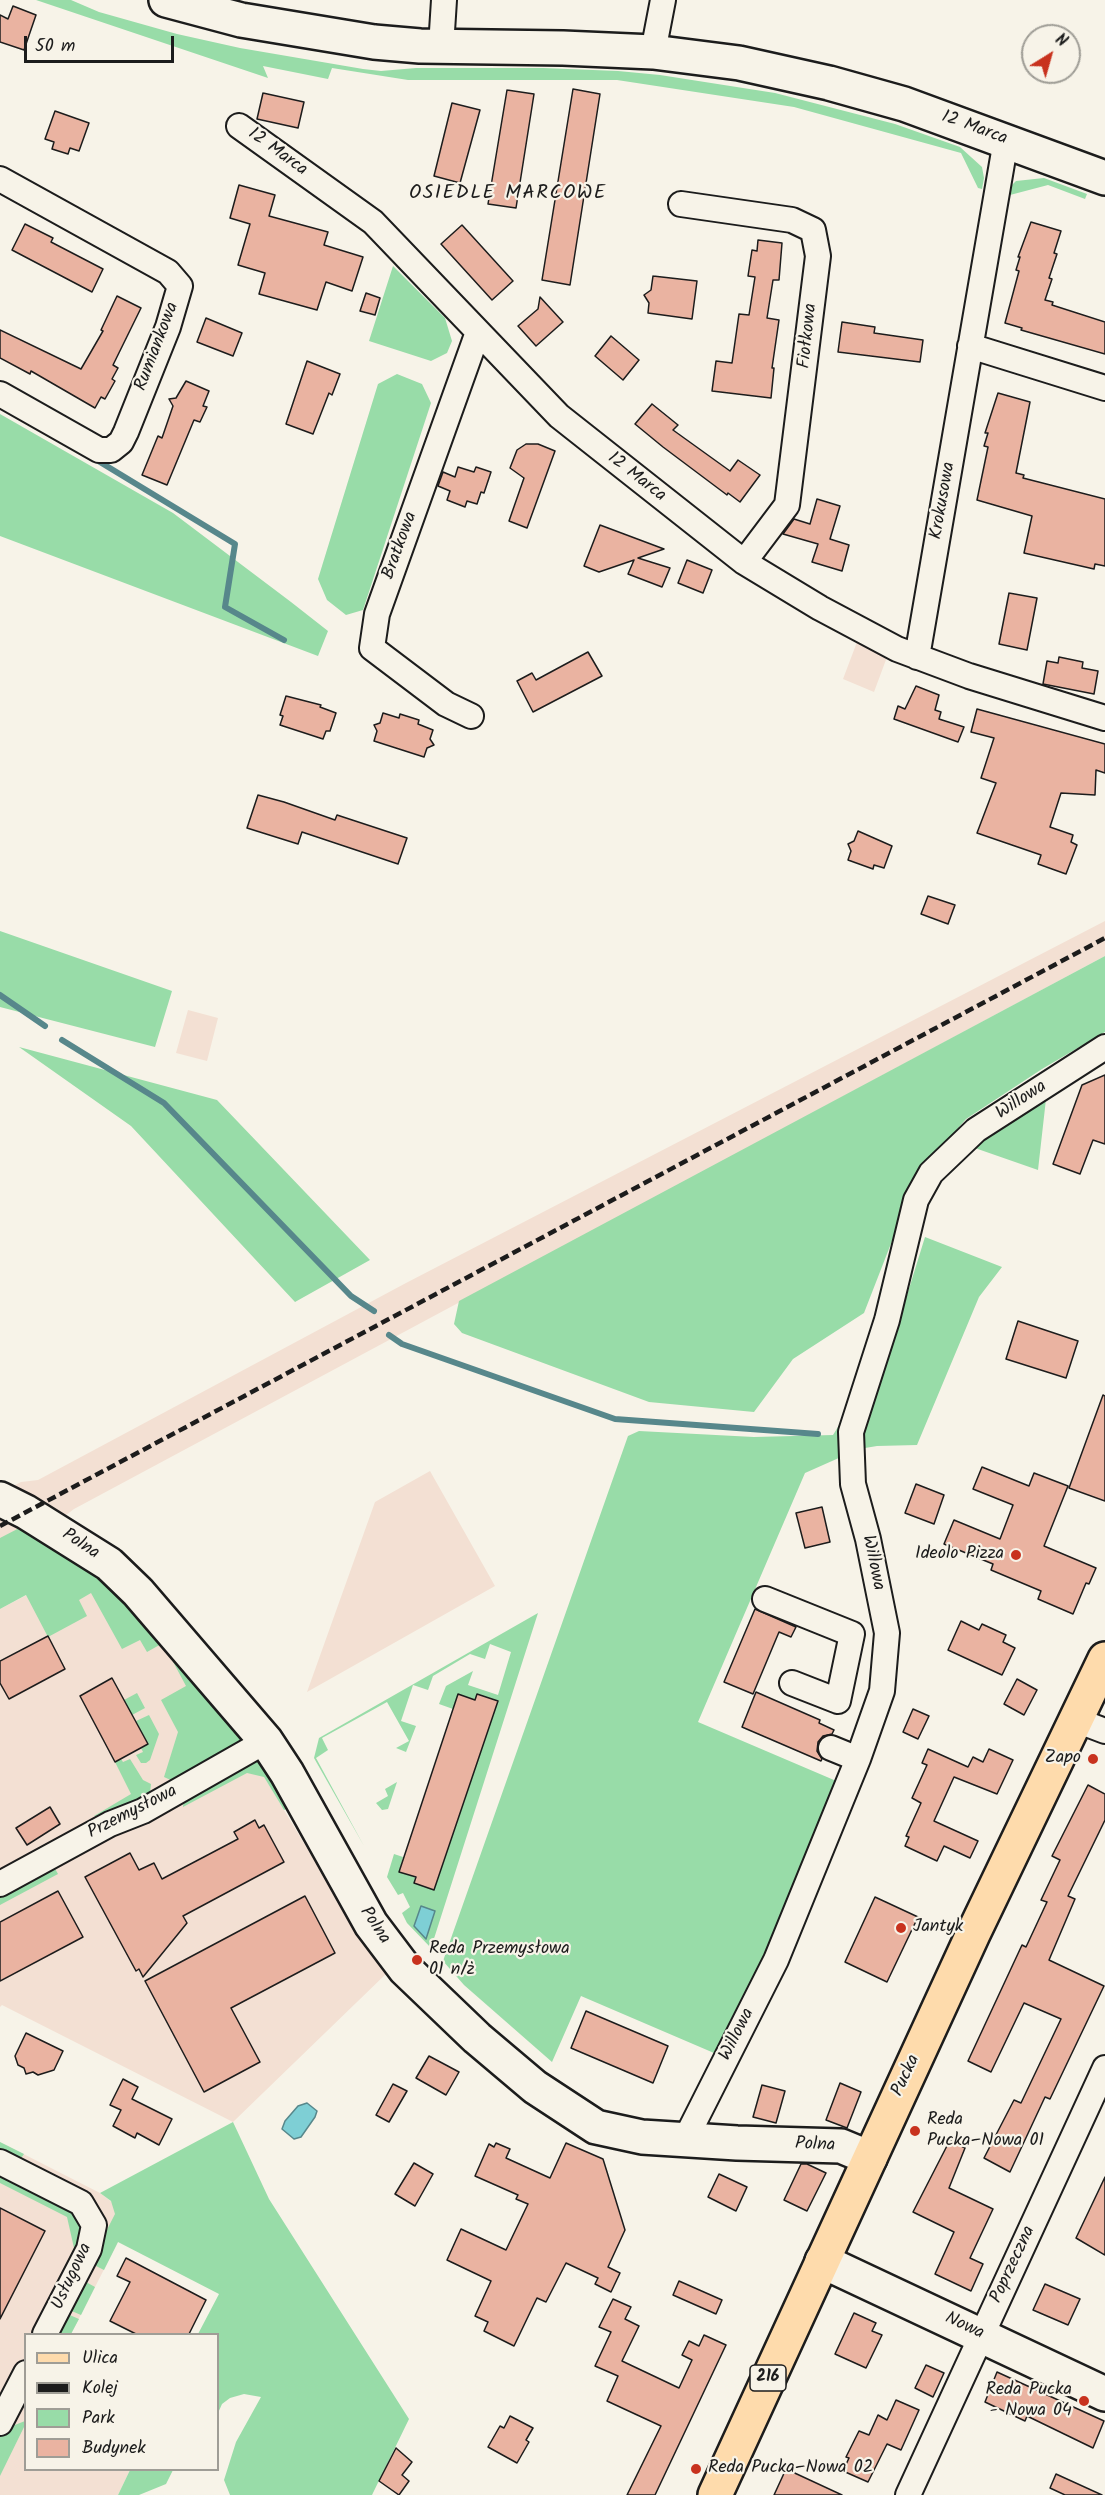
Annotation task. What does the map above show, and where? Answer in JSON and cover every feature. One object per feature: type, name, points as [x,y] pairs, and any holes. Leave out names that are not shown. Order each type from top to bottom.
[{"type":"main road","name":"Pucka","points":[[715,2495],[870,2158],[1090,1725],[1105,1659]]},
{"type":"street","name":"12 Marca","points":[[166,0],[241,20],[374,42],[441,47],[563,48],[653,52],[739,63],[829,83],[904,104],[1105,178]]},
{"type":"street","points":[[441,47],[444,0]]},
{"type":"street","points":[[653,52],[663,0]]},
{"type":"street","name":"12 Marca","points":[[239,126],[372,222],[565,422],[744,562],[820,608],[897,649],[1035,698],[1105,718]]},
{"type":"street","name":"Krokusowa","points":[[917,657],[1006,141]]},
{"type":"street","name":"Rumiankowa","points":[[0,179],[106,236],[168,273],[180,286],[168,327],[126,432],[121,442],[111,450],[99,450],[0,394]]},
{"type":"street","name":"Fiołkowa","points":[[681,204],[792,220],[813,230],[818,256],[787,505],[744,562]]},
{"type":"street","name":"Bratkowa","points":[[471,716],[447,704],[372,648],[377,614],[478,332]]},
{"type":"street","points":[[970,346],[1105,388]]},
{"type":"street","name":"Willowa","points":[[685,2140],[776,1960],[858,1759],[882,1690],[887,1633],[868,1539],[852,1484],[851,1432],[887,1320],[916,1200],[931,1173],[976,1130],[1105,1047]]},
{"type":"street","name":"Polna","points":[[0,1499],[26,1512],[109,1564],[194,1655],[266,1741],[287,1773],[371,1924],[405,1969],[477,2038],[535,2087],[596,2127],[642,2138],[841,2146],[870,2158]]},
{"type":"street","points":[[765,1599],[852,1634],[838,1701]]},
{"type":"street","points":[[792,1683],[874,1716]]},
{"type":"street","name":"Przemysłowa","points":[[0,1884],[110,1824],[143,1811],[266,1741]]},
{"type":"street","points":[[831,1748],[858,1759]]},
{"type":"street","name":"Poprzeczna","points":[[908,2495],[1105,2068]]},
{"type":"street","name":"Usługowa","points":[[0,2162],[81,2203],[94,2225],[89,2249],[46,2333]]},
{"type":"street","name":"Nowa","points":[[822,2261],[1105,2394]]},
{"type":"street","points":[[0,2423],[24,2377]]},
{"type":"shaded area","points":[[857,642],[887,657],[874,692],[843,679]]},
{"type":"shaded area","points":[[1105,921],[1105,956],[74,1509],[24,1547],[0,1547],[0,1493],[21,1482],[38,1480],[406,1283]]},
{"type":"shaded area","points":[[188,1010],[218,1018],[207,1061],[176,1053]]},
{"type":"shaded area","points":[[430,1471],[495,1586],[307,1692],[375,1502]]},
{"type":"shaded area","points":[[72,1571],[103,1575],[231,1722],[367,1948],[388,1972],[233,2122],[2,2005],[0,2007],[0,1609]]},
{"type":"shaded area","points":[[0,2142],[100,2193],[125,2212],[118,2242],[72,2333],[24,2333],[24,2471],[130,2471],[118,2495],[0,2495]]},
{"type":"green space","points":[[36,0],[71,0],[99,12],[177,34],[240,48],[363,69],[381,71],[416,68],[543,68],[618,71],[660,75],[775,93],[895,124],[960,147],[982,167],[984,178],[982,189],[978,188],[961,153],[794,107],[617,80],[408,80],[332,68],[328,79],[263,66],[268,78]]},
{"type":"green space","points":[[1044,178],[1087,194],[1085,199],[1048,185],[1010,195],[1012,185],[1016,181]]},
{"type":"green space","points":[[393,266],[445,318],[452,341],[447,353],[431,361],[369,341]]},
{"type":"green space","points":[[397,374],[422,384],[431,403],[363,610],[346,615],[327,600],[318,579],[378,384]]},
{"type":"green space","points":[[0,414],[173,513],[291,602],[328,631],[318,656],[0,536]]},
{"type":"green space","points":[[0,931],[172,991],[155,1047],[0,1007]]},
{"type":"green space","points":[[1105,956],[1105,1032],[1042,1069],[966,1119],[918,1174],[864,1313],[793,1359],[754,1412],[649,1402],[462,1333],[454,1324],[459,1301]]},
{"type":"green space","points":[[19,1047],[217,1100],[370,1260],[295,1302],[131,1126]]},
{"type":"green space","points":[[1046,1099],[1038,1170],[972,1147]]},
{"type":"green space","points":[[925,1237],[1002,1267],[979,1297],[917,1445],[859,1449],[805,1473],[698,1722],[841,1783],[721,2056],[581,1996],[552,2062],[464,1985],[443,1961],[628,1436],[639,1431],[754,1437],[833,1435],[895,1334]]},
{"type":"green space","points":[[27,1524],[55,1543],[54,1547],[103,1575],[135,1608],[242,1737],[237,1748],[175,1782],[164,1777],[178,1732],[161,1700],[186,1686],[163,1643],[147,1652],[140,1640],[122,1649],[91,1593],[79,1600],[87,1616],[48,1637],[26,1595],[0,1609],[0,1538]]},
{"type":"green space","points":[[538,1613],[431,1948],[407,1923],[402,1913],[410,1907],[403,1893],[398,1895],[387,1877],[394,1854],[403,1857],[399,1872],[415,1877],[414,1883],[434,1890],[497,1702],[475,1700],[453,1709],[439,1704],[446,1686],[473,1671],[468,1685],[498,1695],[511,1652],[490,1644],[485,1659],[470,1654],[433,1676],[428,1690],[413,1685],[401,1721],[416,1726],[406,1752],[396,1748],[409,1741],[387,1702],[322,1738],[328,1750],[316,1758],[364,1846],[314,1758],[319,1738]]},
{"type":"green space","points":[[137,1693],[145,1708],[132,1715],[124,1700]]},
{"type":"green space","points":[[149,1715],[159,1734],[150,1760],[141,1763],[136,1755],[143,1752],[141,1748],[148,1744],[136,1721]]},
{"type":"green space","points":[[121,1759],[123,1762],[130,1759],[143,1780],[151,1784],[150,1793],[126,1809],[112,1809],[98,1817],[94,1816],[131,1794],[115,1762]]},
{"type":"green space","points":[[256,1759],[288,1808],[284,1810],[264,1777],[247,1773],[183,1807],[184,1795]]},
{"type":"green space","points":[[397,1782],[388,1809],[382,1810],[376,1803],[388,1796],[385,1789]]},
{"type":"green space","points":[[53,1865],[58,1874],[0,1905],[0,1894]]},
{"type":"green space","points":[[233,2122],[269,2199],[409,2419],[372,2495],[230,2495],[224,2480],[236,2442],[261,2397],[244,2394],[230,2398],[222,2404],[219,2411],[219,2333],[199,2333],[219,2294],[118,2242],[104,2270],[90,2263],[115,2214],[111,2201],[100,2193]]},
{"type":"green space","points":[[0,2142],[24,2154],[19,2161],[0,2152]]},
{"type":"green space","points":[[0,2167],[69,2205],[80,2224],[82,2244],[56,2295],[50,2295],[74,2248],[67,2217],[0,2183]]},
{"type":"green space","points":[[80,2282],[86,2282],[95,2287],[81,2315],[67,2309]]},
{"type":"green space","points":[[65,2313],[79,2319],[72,2333],[55,2333]]},
{"type":"green space","points":[[24,2421],[24,2427],[0,2476],[0,2435],[2,2430]]},
{"type":"green space","points":[[130,2471],[172,2471],[166,2484],[139,2495],[118,2495]]},
{"type":"water","points":[[421,1906],[435,1911],[426,1939],[414,1926]]},
{"type":"water","points":[[307,2103],[317,2111],[315,2117],[301,2137],[294,2139],[282,2129],[285,2121],[298,2106]]},
{"type":"building","points":[[13,6],[36,15],[24,50],[0,42],[0,15],[8,19]]},
{"type":"building","points":[[573,89],[600,94],[570,285],[542,280]]},
{"type":"building","points":[[507,90],[534,94],[516,208],[488,204]]},
{"type":"building","points":[[263,93],[304,102],[298,128],[257,119]]},
{"type":"building","points":[[452,103],[480,110],[460,183],[434,176]]},
{"type":"building","points":[[55,111],[89,123],[79,151],[70,148],[68,154],[52,149],[54,142],[45,139]]},
{"type":"building","points":[[239,185],[275,195],[269,216],[328,232],[324,245],[363,257],[352,291],[326,282],[317,310],[259,294],[265,273],[238,265],[250,224],[230,218]]},
{"type":"building","points":[[1031,222],[1061,231],[1054,253],[1057,254],[1049,278],[1052,279],[1045,300],[1053,302],[1052,305],[1105,322],[1105,354],[1021,330],[1022,328],[1005,323],[1019,271],[1016,270],[1020,257],[1018,257]]},
{"type":"building","points":[[25,224],[53,238],[51,242],[103,269],[92,292],[12,250]]},
{"type":"building","points":[[462,225],[513,281],[492,300],[441,244]]},
{"type":"building","points":[[758,240],[782,243],[779,280],[773,280],[767,318],[779,320],[772,368],[774,368],[771,398],[712,391],[716,361],[732,363],[739,314],[749,315],[755,277],[748,276],[752,250],[757,251]]},
{"type":"building","points":[[653,276],[697,281],[692,319],[648,313],[649,303],[644,295],[651,290]]},
{"type":"building","points":[[366,293],[380,298],[375,315],[360,311]]},
{"type":"building","points":[[117,296],[141,308],[113,365],[118,368],[112,379],[115,381],[105,399],[101,397],[95,408],[31,371],[30,374],[0,358],[0,330],[81,369],[103,331],[101,330]]},
{"type":"building","points":[[540,297],[563,322],[536,346],[518,326],[538,309]]},
{"type":"building","points":[[206,318],[242,333],[233,356],[197,342]]},
{"type":"building","points":[[842,322],[875,327],[874,333],[923,340],[920,362],[838,352]]},
{"type":"building","points":[[611,336],[639,360],[623,380],[595,356]]},
{"type":"building","points":[[307,361],[340,374],[332,395],[329,393],[313,434],[286,424]]},
{"type":"building","points":[[186,381],[209,391],[203,406],[207,407],[200,422],[194,420],[167,485],[142,475],[158,436],[162,438],[173,406],[169,399],[176,398]]},
{"type":"building","points":[[998,393],[1030,402],[1016,473],[1024,475],[1023,478],[1105,499],[1105,566],[1095,564],[1094,569],[1024,553],[1032,516],[977,500],[988,447],[984,446],[988,433],[985,433]]},
{"type":"building","points":[[652,404],[678,425],[673,430],[730,471],[738,460],[760,475],[740,502],[728,493],[727,495],[635,424]]},
{"type":"building","points":[[526,444],[538,444],[555,451],[527,528],[509,521],[524,478],[510,468],[517,450]]},
{"type":"building","points":[[458,467],[474,472],[476,467],[491,472],[484,493],[481,492],[477,504],[467,501],[465,507],[447,500],[450,491],[438,486],[443,472],[455,477]]},
{"type":"building","points":[[817,499],[840,506],[830,539],[849,545],[842,571],[812,562],[818,544],[783,534],[794,519],[810,524]]},
{"type":"building","points":[[600,525],[664,549],[638,558],[670,568],[662,587],[628,574],[634,560],[599,572],[584,566]]},
{"type":"building","points":[[687,560],[712,570],[703,593],[678,583]]},
{"type":"building","points":[[1009,593],[1037,598],[1027,650],[999,644]]},
{"type":"building","points":[[588,652],[602,676],[533,712],[517,681],[532,673],[536,680]]},
{"type":"building","points":[[1059,657],[1083,662],[1082,668],[1098,671],[1094,694],[1043,684],[1047,661],[1058,663]]},
{"type":"building","points":[[916,686],[939,695],[935,710],[941,712],[939,719],[964,727],[958,742],[894,719],[898,706],[905,709]]},
{"type":"building","points":[[286,696],[321,705],[320,707],[336,713],[330,731],[326,731],[323,739],[280,725],[283,716],[280,715]]},
{"type":"building","points":[[977,709],[1105,744],[1105,773],[1096,770],[1095,795],[1061,793],[1050,827],[1073,835],[1071,842],[1077,845],[1066,874],[1038,864],[1041,855],[977,833],[996,783],[981,778],[994,738],[971,732]]},
{"type":"building","points":[[383,713],[399,718],[400,714],[419,720],[418,724],[433,730],[430,739],[434,745],[427,748],[424,757],[374,741],[377,731],[374,725],[380,723]]},
{"type":"building","points":[[258,795],[335,820],[337,815],[407,838],[398,864],[302,832],[298,844],[247,828]]},
{"type":"building","points":[[858,831],[892,846],[884,868],[874,865],[873,869],[848,860],[851,851],[848,844],[854,841]]},
{"type":"building","points":[[928,896],[955,905],[948,924],[921,914]]},
{"type":"building","points":[[1105,1075],[1105,1144],[1093,1140],[1080,1174],[1053,1164],[1082,1085]]},
{"type":"building","points":[[1018,1321],[1078,1341],[1066,1378],[1006,1359]]},
{"type":"building","points":[[1103,1395],[1105,1396],[1105,1501],[1069,1488]]},
{"type":"building","points":[[982,1467],[1029,1486],[1034,1473],[1068,1486],[1044,1546],[1096,1568],[1089,1584],[1086,1583],[1073,1614],[1038,1599],[1041,1591],[991,1570],[993,1564],[944,1544],[954,1520],[1000,1539],[1013,1505],[973,1489]]},
{"type":"building","points":[[916,1484],[944,1495],[934,1524],[905,1513]]},
{"type":"building","points":[[822,1507],[830,1542],[805,1548],[796,1513]]},
{"type":"building","points":[[755,1609],[796,1627],[791,1637],[779,1632],[753,1694],[724,1682]]},
{"type":"building","points":[[961,1621],[979,1630],[982,1624],[1006,1635],[1003,1642],[1015,1648],[1002,1675],[948,1650]]},
{"type":"building","points":[[48,1636],[65,1669],[9,1699],[0,1683],[0,1661]]},
{"type":"building","points":[[112,1678],[148,1744],[115,1762],[80,1696]]},
{"type":"building","points":[[1017,1679],[1037,1690],[1024,1715],[1004,1704]]},
{"type":"building","points":[[756,1692],[820,1720],[819,1723],[834,1730],[832,1734],[823,1736],[818,1742],[817,1751],[821,1761],[742,1727]]},
{"type":"building","points":[[458,1694],[475,1700],[477,1694],[498,1701],[434,1890],[414,1883],[416,1877],[399,1872]]},
{"type":"building","points":[[913,1709],[929,1716],[918,1739],[903,1732]]},
{"type":"building","points":[[928,1749],[968,1767],[973,1757],[983,1762],[989,1749],[1013,1760],[997,1794],[954,1777],[934,1821],[978,1841],[970,1858],[944,1846],[937,1861],[905,1846],[909,1837],[906,1836],[921,1803],[912,1798],[927,1765],[922,1763]]},
{"type":"building","points":[[1088,1785],[1105,1794],[1105,1820],[1068,1896],[1075,1899],[1049,1960],[1104,1986],[1050,2099],[1045,2097],[1010,2172],[984,2158],[1014,2100],[1021,2103],[1061,2019],[1024,2003],[991,2072],[968,2061],[1022,1945],[1026,1947],[1047,1902],[1041,1900],[1060,1860],[1052,1856]]},
{"type":"building","points":[[50,1807],[60,1824],[27,1845],[16,1828]]},
{"type":"building","points":[[255,1820],[259,1828],[264,1825],[284,1862],[183,1916],[187,1923],[143,1977],[139,1969],[136,1971],[85,1877],[130,1853],[139,1870],[154,1863],[162,1879],[238,1839],[234,1832]]},
{"type":"building","points":[[58,1891],[83,1937],[0,1981],[0,1922]]},
{"type":"building","points":[[305,1896],[335,1953],[231,2008],[260,2062],[204,2092],[145,1981]]},
{"type":"building","points":[[875,1897],[918,1917],[887,1982],[845,1962]]},
{"type":"building","points":[[586,2011],[668,2046],[653,2083],[571,2048]]},
{"type":"building","points":[[26,2033],[63,2051],[54,2070],[38,2075],[33,2072],[26,2074],[24,2068],[18,2065],[15,2056]]},
{"type":"building","points":[[429,2056],[459,2072],[446,2095],[416,2078]]},
{"type":"building","points":[[123,2079],[138,2087],[132,2099],[172,2119],[159,2145],[137,2133],[135,2138],[113,2126],[121,2110],[110,2105]]},
{"type":"building","points":[[840,2083],[861,2092],[847,2128],[826,2120]]},
{"type":"building","points":[[393,2084],[407,2091],[389,2122],[376,2115]]},
{"type":"building","points":[[762,2085],[785,2091],[776,2123],[753,2117]]},
{"type":"building","points":[[950,2140],[965,2148],[949,2188],[993,2209],[970,2258],[983,2264],[971,2291],[935,2274],[954,2232],[913,2212]]},
{"type":"building","points":[[496,2143],[510,2149],[506,2158],[550,2178],[566,2143],[603,2159],[625,2230],[608,2267],[620,2273],[611,2292],[595,2284],[598,2278],[566,2263],[546,2302],[537,2298],[514,2346],[484,2331],[488,2322],[475,2316],[491,2281],[447,2260],[461,2229],[506,2250],[528,2204],[516,2199],[518,2195],[475,2176],[489,2144],[494,2147]]},
{"type":"building","points":[[414,2163],[433,2174],[415,2206],[395,2194]]},
{"type":"building","points":[[801,2164],[807,2164],[826,2173],[807,2211],[784,2200]]},
{"type":"building","points":[[719,2174],[747,2187],[736,2211],[708,2197]]},
{"type":"building","points":[[1105,2177],[1105,2255],[1076,2238]]},
{"type":"building","points":[[0,2208],[45,2231],[0,2319]]},
{"type":"building","points":[[126,2258],[206,2300],[190,2333],[134,2333],[110,2321],[130,2282],[117,2276]]},
{"type":"building","points":[[679,2281],[722,2300],[716,2314],[673,2295]]},
{"type":"building","points":[[1045,2284],[1080,2299],[1068,2325],[1033,2310]]},
{"type":"building","points":[[613,2299],[631,2307],[625,2319],[639,2326],[622,2361],[679,2388],[692,2360],[682,2355],[689,2341],[699,2346],[704,2335],[726,2345],[655,2495],[627,2495],[661,2426],[607,2401],[618,2376],[595,2366],[611,2332],[599,2327]]},
{"type":"building","points":[[854,2313],[876,2323],[872,2331],[882,2335],[866,2368],[835,2354]]},
{"type":"building","points":[[926,2365],[944,2373],[933,2397],[915,2388]]},
{"type":"building","points":[[997,2372],[1104,2421],[1093,2448],[1027,2416],[1025,2421],[985,2402]]},
{"type":"building","points":[[896,2400],[919,2410],[901,2450],[887,2444],[868,2482],[843,2471],[849,2458],[846,2457],[859,2431],[869,2435],[878,2415],[887,2420]]},
{"type":"building","points":[[510,2416],[533,2428],[526,2440],[529,2442],[517,2463],[488,2447],[500,2426],[504,2428]]},
{"type":"building","points":[[396,2448],[412,2462],[402,2475],[409,2481],[399,2495],[379,2481]]},
{"type":"building","points":[[786,2469],[842,2495],[774,2495]]},
{"type":"building","points":[[1056,2474],[1102,2495],[1065,2495],[1050,2488]]},
{"type":"waterway","points":[[95,459],[235,544],[225,607],[284,640]]},
{"type":"waterway","points":[[0,995],[45,1026]]},
{"type":"waterway","points":[[62,1040],[164,1103],[351,1296],[374,1311]]},
{"type":"waterway","points":[[389,1335],[402,1344],[615,1419],[818,1434]]},
{"type":"railway","points":[[0,1526],[1105,938]]},
{"type":"place","name":"Ideolo Pizza","points":[[1016,1555]]},
{"type":"place","name":"Zapo","points":[[1093,1759]]},
{"type":"place","name":"Jantyk","points":[[901,1928]]},
{"type":"place","name":"Reda Przemysłowa 01 n/ż","points":[[417,1960]]},
{"type":"place","name":"Reda Pucka–Nowa 01","points":[[915,2131]]},
{"type":"place","name":"Reda Pucka - Nowa 04","points":[[1084,2401]]},
{"type":"place","name":"Reda Pucka–Nowa 02","points":[[696,2469]]},
{"type":"district","name":"OSIEDLE MARCOWE","points":[[508,195]]}]
